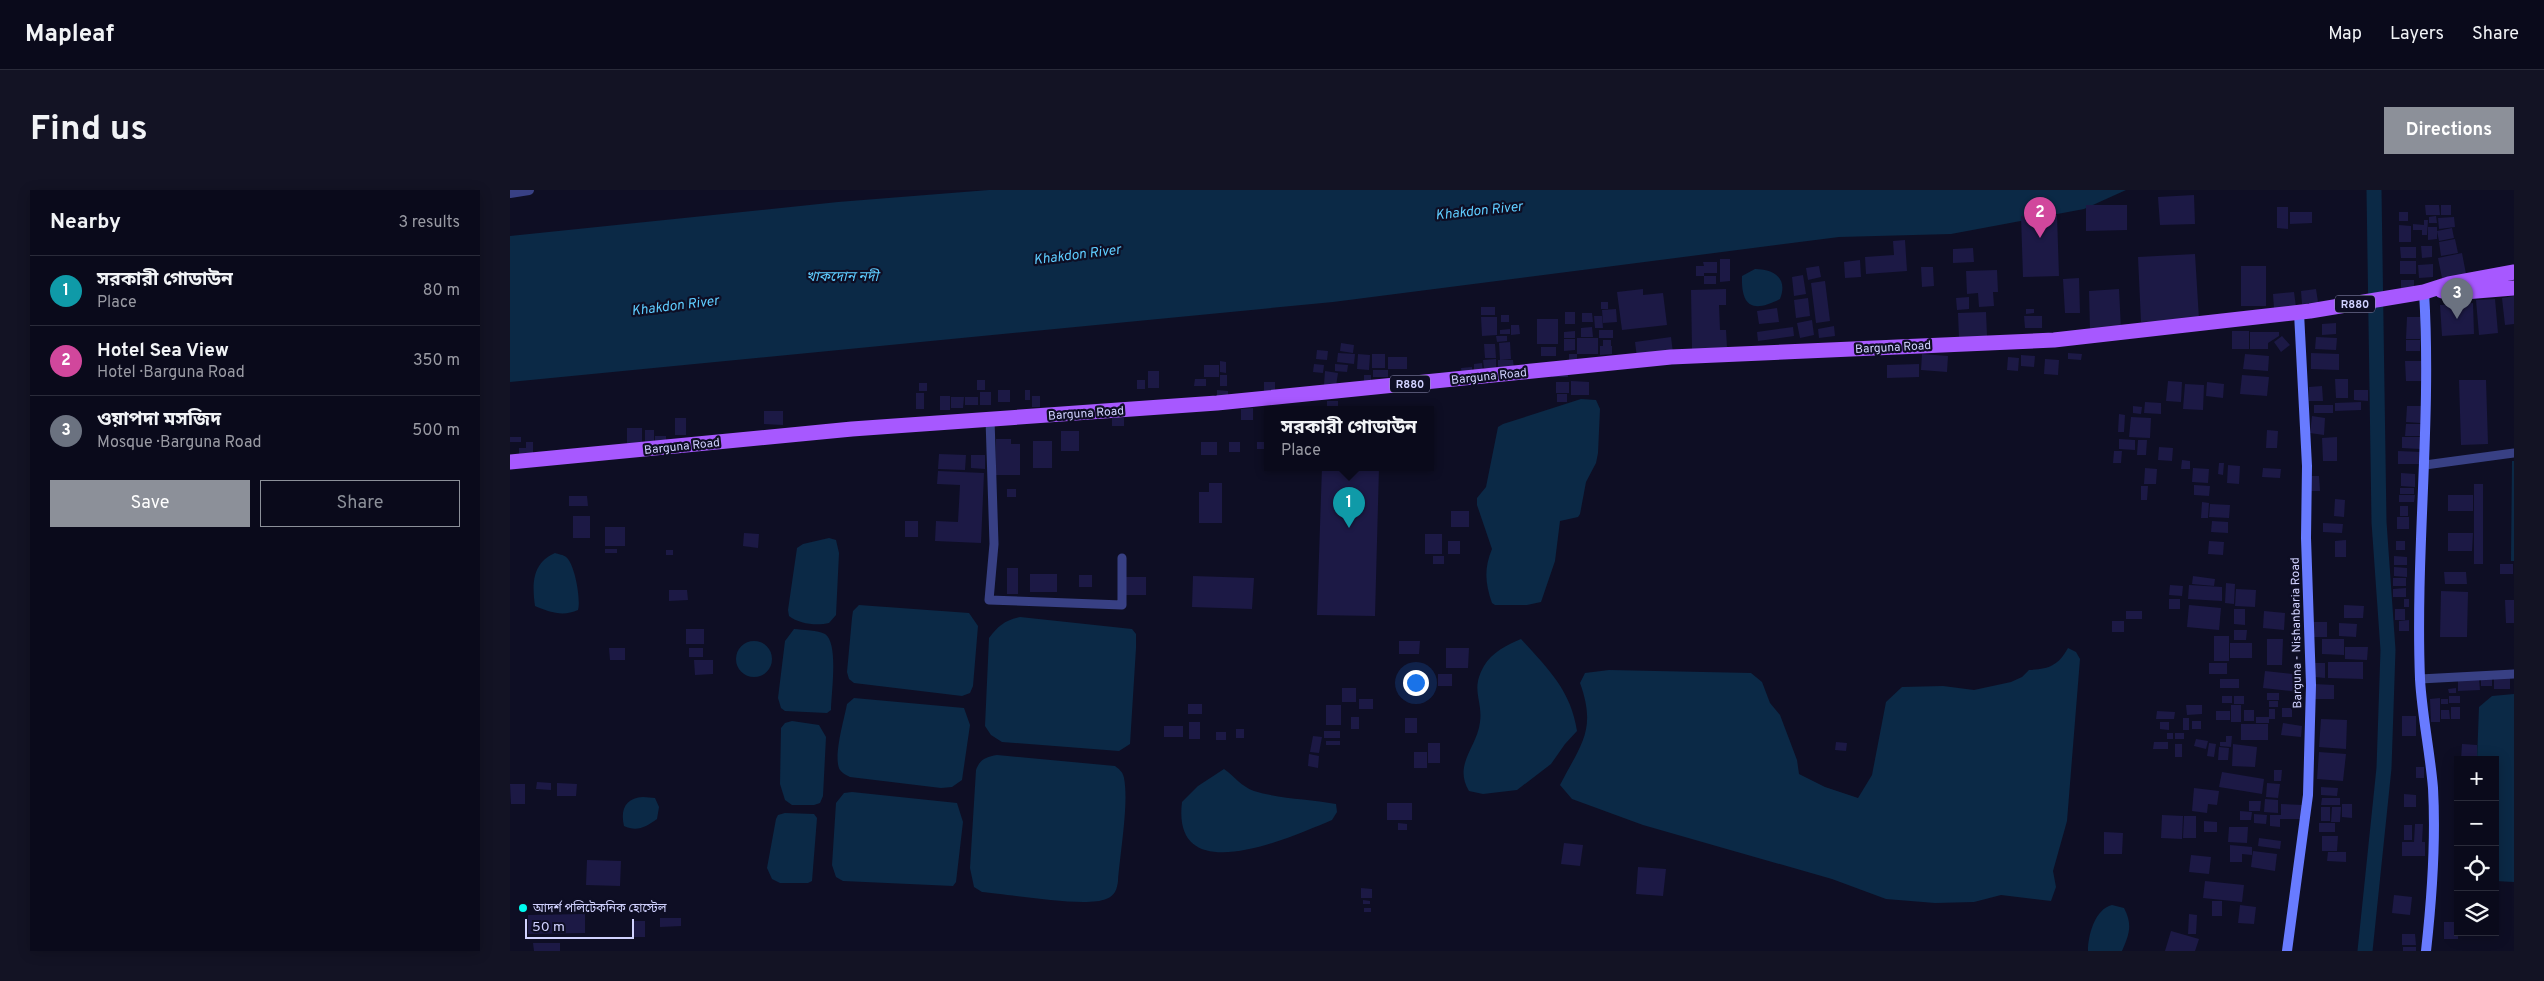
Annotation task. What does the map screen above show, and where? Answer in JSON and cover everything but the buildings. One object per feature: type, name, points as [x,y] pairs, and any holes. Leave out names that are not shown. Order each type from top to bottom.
[{"type":"main road","name":"Barguna Road","points":[[510,462],[852,429],[1217,403],[1671,357],[2054,340],[2305,312],[2400,297],[2431,291],[2449,284],[2514,272]]},
{"type":"main road","name":"Barguna Road","points":[[2431,291],[2452,294],[2514,288]]},
{"type":"street","points":[[510,193],[529,190]]},
{"type":"street","points":[[2426,951],[2434,854],[2433,789],[2420,679],[2431,291]]},
{"type":"street","name":"Barguna - Nishanbaria Road","points":[[2286,951],[2308,795],[2310,725],[2305,312]]},
{"type":"lane","points":[[990,419],[994,544],[989,600],[1122,605],[1122,558]]},
{"type":"lane","points":[[2425,465],[2514,452]]},
{"type":"lane","points":[[2420,679],[2514,674]]},
{"type":"water","name":"খাকদোন নদী","points":[[989,190],[2126,190],[2084,209],[1951,234],[1839,237],[1333,302],[510,382],[510,236],[838,202]]},
{"type":"water","points":[[1755,269],[1762,269],[1778,276],[1782,286],[1780,299],[1763,306],[1756,306],[1746,301],[1742,286],[1742,276]]},
{"type":"water","points":[[1581,399],[1596,400],[1600,409],[1598,453],[1596,463],[1586,482],[1580,514],[1578,517],[1560,521],[1555,561],[1541,602],[1527,605],[1495,605],[1492,603],[1486,576],[1492,549],[1477,505],[1477,498],[1486,487],[1498,427]]},
{"type":"water","points":[[2512,461],[2514,461],[2514,561],[2511,561]]},
{"type":"water","points":[[829,538],[836,540],[839,553],[836,615],[829,623],[824,624],[808,624],[793,619],[789,616],[788,610],[797,548],[803,544]]},
{"type":"water","points":[[555,553],[566,557],[575,574],[578,591],[578,610],[556,613],[535,606],[535,575],[542,562]]},
{"type":"water","points":[[859,605],[969,613],[978,626],[973,686],[970,693],[962,696],[854,683],[849,679],[847,672],[853,611]]},
{"type":"water","points":[[1020,617],[1132,629],[1136,634],[1136,648],[1130,744],[1119,751],[1002,742],[991,735],[985,726],[989,638],[1002,624]]},
{"type":"water","points":[[794,629],[822,633],[829,639],[832,647],[833,669],[831,710],[827,713],[785,711],[781,708],[778,698],[785,641]]},
{"type":"water","points":[[1521,639],[1549,670],[1564,692],[1574,716],[1577,731],[1551,764],[1517,790],[1483,794],[1469,791],[1464,772],[1467,756],[1475,740],[1480,722],[1477,688],[1480,674],[1487,661],[1496,653],[1505,646]]},
{"type":"water","points":[[754,641],[761,642],[767,646],[771,652],[771,666],[767,672],[761,676],[754,677],[747,676],[741,672],[737,666],[736,659],[737,652],[741,646],[747,642]]},
{"type":"water","points":[[2068,648],[2076,652],[2080,659],[2067,821],[2053,871],[2056,887],[2051,901],[2001,895],[1974,902],[1935,903],[1886,899],[1832,879],[1643,825],[1572,799],[1560,785],[1580,747],[1587,725],[1585,699],[1580,683],[1585,673],[1609,670],[1751,673],[1762,682],[1770,703],[1780,715],[1797,760],[1799,774],[1825,787],[1858,798],[1872,775],[1886,702],[1902,687],[1943,686],[1974,690],[2011,682],[2022,677],[2029,670],[2042,669],[2057,663]]},
{"type":"water","points":[[2514,694],[2514,882],[2499,881],[2499,756],[2477,756],[2479,707],[2492,696]]},
{"type":"water","points":[[854,698],[964,708],[970,725],[962,780],[952,787],[941,788],[850,777],[843,773],[838,765],[839,741],[847,704]]},
{"type":"water","points":[[792,721],[819,725],[826,737],[823,796],[820,803],[814,805],[792,805],[785,800],[780,784],[781,728],[785,723]]},
{"type":"water","points":[[997,755],[1115,766],[1121,771],[1125,788],[1125,814],[1118,884],[1112,896],[1096,901],[1082,902],[1046,900],[982,892],[974,887],[970,868],[976,770],[979,763],[984,759]]},
{"type":"water","points":[[1224,769],[1254,791],[1274,796],[1336,804],[1337,812],[1332,820],[1264,846],[1238,851],[1214,852],[1195,845],[1184,829],[1182,802],[1198,786]]},
{"type":"water","points":[[852,792],[957,803],[963,822],[956,882],[953,886],[843,881],[836,877],[832,865],[836,803],[844,793]]},
{"type":"water","points":[[643,797],[655,798],[659,807],[657,819],[637,829],[624,826],[623,814],[626,805],[632,800]]},
{"type":"water","points":[[785,813],[814,814],[817,818],[812,881],[808,883],[780,883],[772,879],[767,868],[776,819],[778,815]]},
{"type":"water","points":[[2112,905],[2124,908],[2127,914],[2129,930],[2122,951],[2088,951],[2091,930],[2097,917],[2106,907]]},
{"type":"waterway","points":[[2365,951],[2384,768],[2388,650],[2379,522],[2374,190]]},
{"type":"place","name":"Hotel Sea View","points":[[2040,238]]},
{"type":"place","name":"ওয়াপদা মসজিদ","points":[[2457,319]]},
{"type":"place","name":"সরকারী গোডাউন","points":[[1349,528]]},
{"type":"place","name":"আদর্শ পলিটেকনিক হোস্টেল","points":[[523,908]]},
{"type":"water label","name":"Khakdon River","points":[[1479,210]]},
{"type":"water label","name":"Khakdon River","points":[[1077,254]]},
{"type":"water label","name":"Khakdon River","points":[[675,305]]}]
